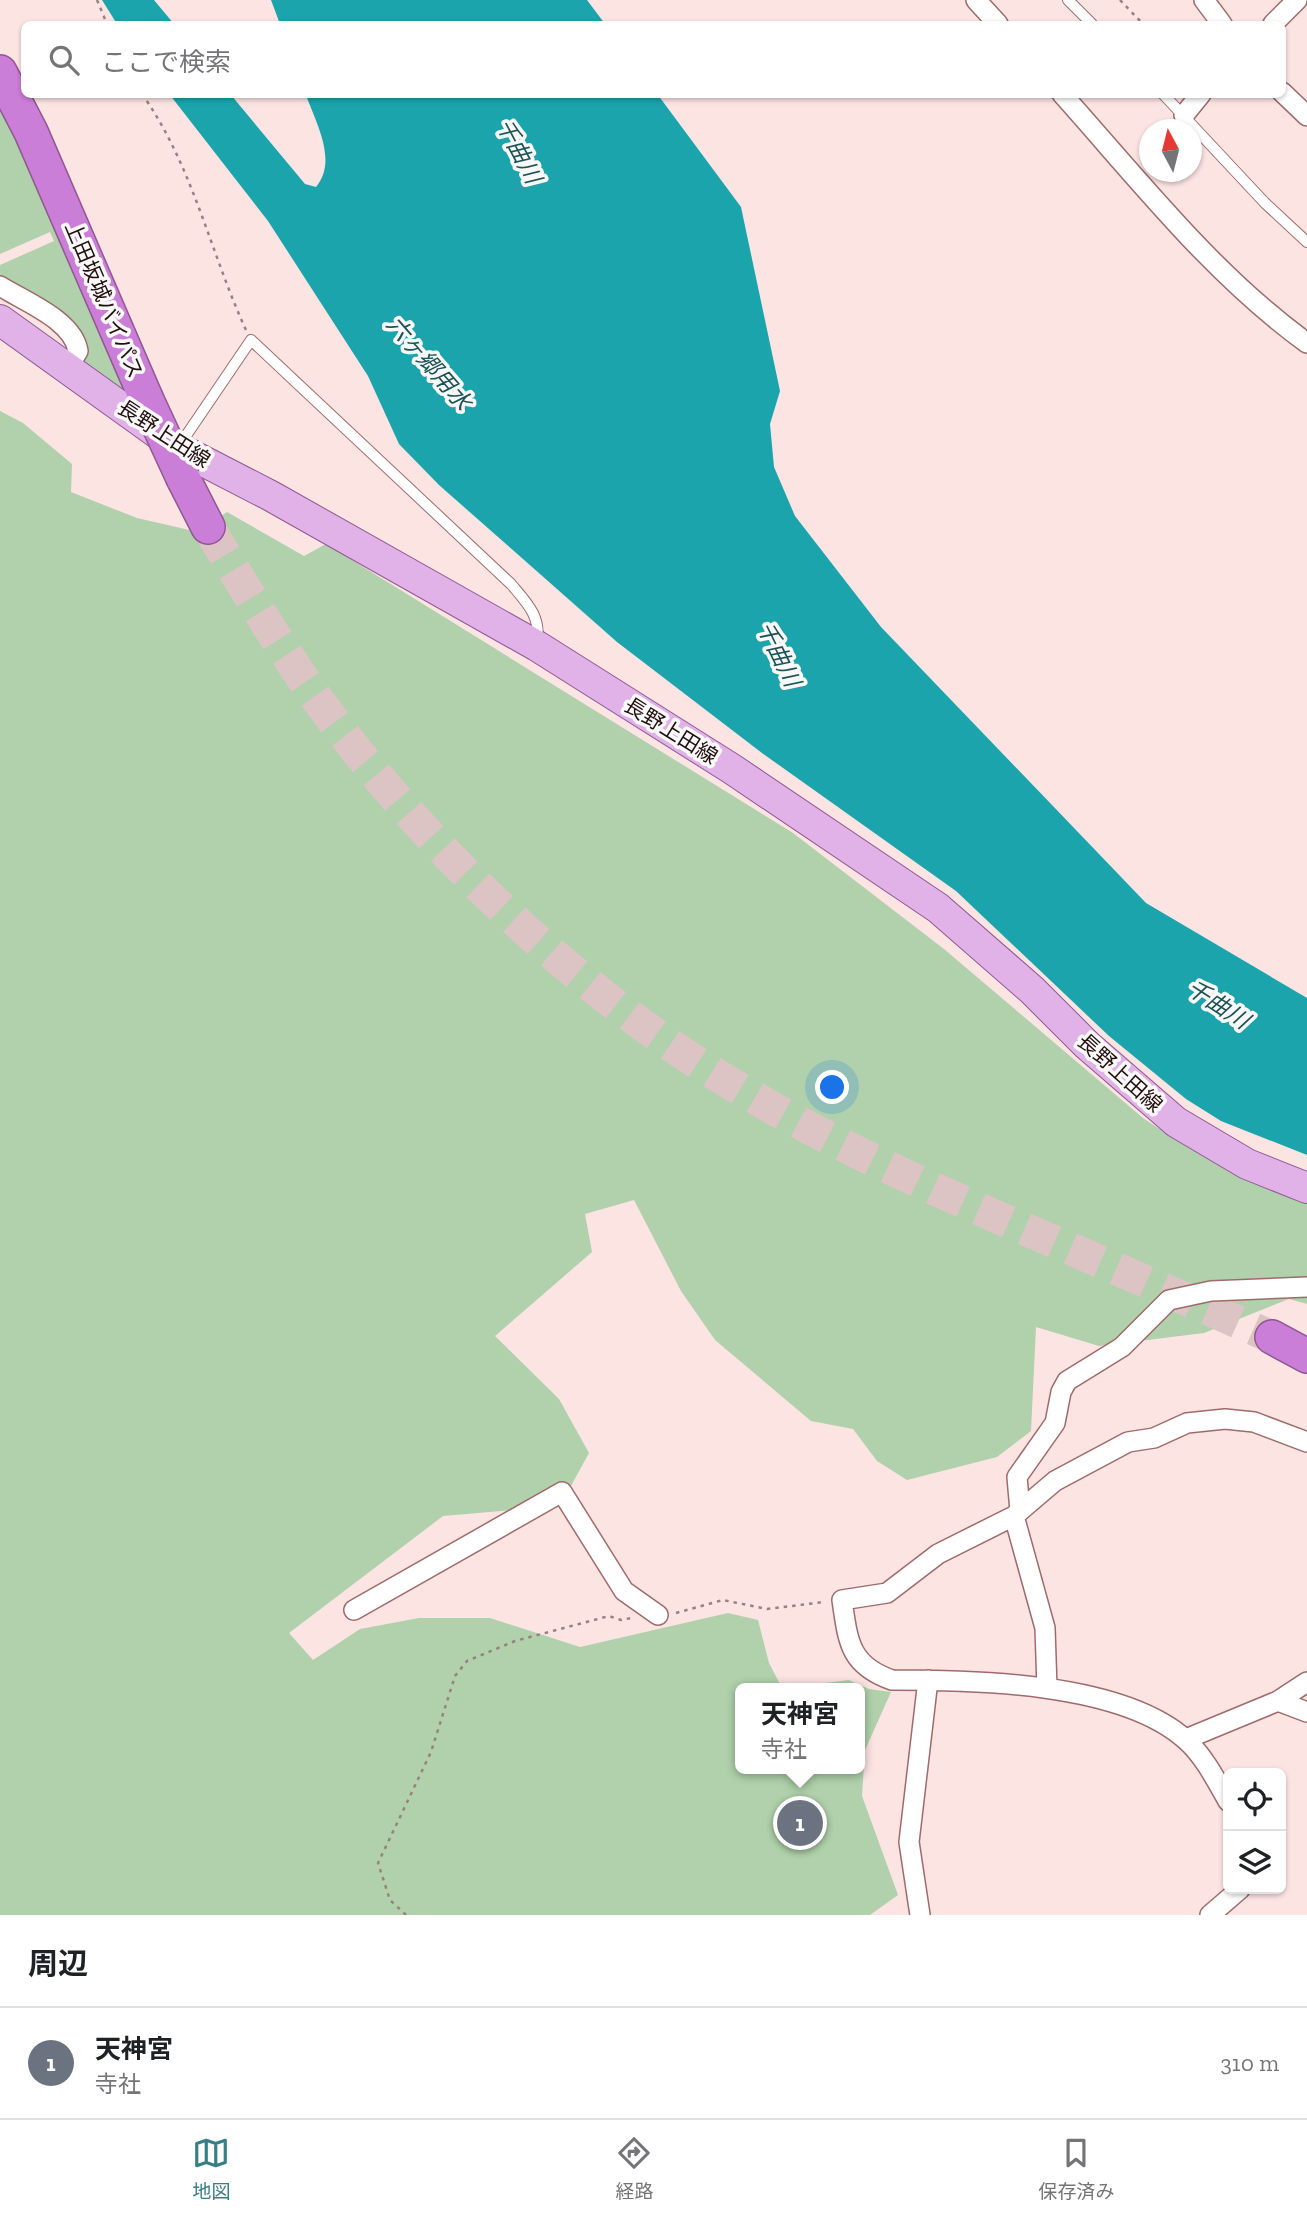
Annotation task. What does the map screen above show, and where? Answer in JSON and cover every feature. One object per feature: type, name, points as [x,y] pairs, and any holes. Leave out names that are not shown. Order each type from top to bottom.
[{"type":"highway","name":"上田坂城バイパス","points":[[0,72],[31,132],[146,398],[180,463],[208,527]]},
{"type":"highway","points":[[1272,1337],[1307,1356]]},
{"type":"main road","name":"長野上田線","points":[[0,320],[67,369],[180,463],[271,496],[537,646],[732,769],[938,908],[1032,990],[1087,1045],[1176,1122],[1247,1164],[1307,1188]]},
{"type":"street","points":[[976,0],[995,21]]},
{"type":"street","points":[[1205,0],[1220,21]]},
{"type":"street","points":[[1276,21],[1297,0]]},
{"type":"street","points":[[1286,95],[1307,116]]},
{"type":"street","points":[[1066,98],[1233,280],[1281,324],[1307,343]]},
{"type":"street","points":[[1184,115],[1198,98]]},
{"type":"street","points":[[0,286],[68,329],[76,341],[78,351],[67,369]]},
{"type":"street","points":[[1047,1688],[1045,1628],[1017,1513],[1017,1477],[1055,1423],[1063,1387],[1072,1376],[1122,1346],[1163,1304],[1175,1297],[1211,1291],[1307,1287]]},
{"type":"street","points":[[1223,1793],[1205,1762],[1186,1739],[1156,1721],[1099,1698],[1047,1688],[892,1680],[873,1673],[856,1659],[842,1600],[887,1593],[938,1554],[1017,1513],[1055,1481],[1128,1442],[1154,1438],[1187,1423],[1225,1419],[1254,1422],[1307,1442]]},
{"type":"street","points":[[354,1610],[562,1492],[624,1591],[658,1615]]},
{"type":"street","points":[[919,1915],[909,1842],[928,1680]]},
{"type":"street","points":[[1186,1739],[1278,1701],[1307,1682]]},
{"type":"street","points":[[1278,1701],[1307,1712]]},
{"type":"street","points":[[1210,1915],[1235,1894]]},
{"type":"street","points":[[1231,1915],[1238,1903],[1239,1894]]},
{"type":"lane","points":[[1068,0],[1089,21]]},
{"type":"lane","points":[[1167,98],[1265,203],[1307,242]]},
{"type":"lane","points":[[180,463],[251,340],[511,584],[532,609],[539,626],[537,646]]},
{"type":"path","points":[[97,0],[106,21]]},
{"type":"path","points":[[1120,0],[1140,21]]},
{"type":"path","points":[[144,98],[188,175],[231,298],[251,340]]},
{"type":"path","points":[[406,1915],[390,1900],[377,1863],[431,1752],[455,1676],[467,1661],[515,1641],[609,1616],[621,1620],[658,1615],[723,1600],[766,1609],[842,1600]]},
{"type":"green space","points":[[0,97],[137,405],[83,368],[84,347],[0,284],[0,265],[54,241],[50,232],[0,254]]},
{"type":"green space","points":[[0,411],[23,423],[72,464],[71,492],[137,518],[198,532],[227,512],[304,556],[326,544],[793,833],[944,949],[1143,1118],[1176,1140],[1307,1203],[1307,1304],[1289,1299],[1204,1333],[1099,1346],[1036,1327],[1031,1431],[997,1457],[907,1480],[877,1461],[853,1429],[811,1421],[715,1340],[681,1291],[634,1200],[585,1214],[592,1252],[495,1336],[559,1399],[589,1453],[560,1506],[443,1516],[289,1633],[313,1660],[360,1629],[419,1618],[490,1618],[580,1647],[728,1613],[758,1620],[769,1663],[779,1683],[735,1683],[735,1774],[863,1774],[862,1796],[898,1895],[870,1915],[0,1915]]},
{"type":"green space","points":[[849,1680],[856,1683],[825,1683]]},
{"type":"green space","points":[[865,1687],[891,1692],[865,1750]]},
{"type":"water","points":[[102,0],[154,0],[172,21],[115,21]]},
{"type":"water","points":[[271,0],[587,0],[603,21],[279,21]]},
{"type":"water","points":[[172,98],[233,98],[305,184],[316,187],[325,166],[325,154],[307,98],[660,98],[741,207],[780,391],[770,424],[774,467],[795,516],[881,627],[1146,903],[1307,998],[1307,1155],[1221,1121],[1186,1099],[1109,1036],[956,891],[762,753],[617,642],[439,485],[399,444],[368,376],[268,221]]},
{"type":"tunnel","points":[[208,527],[323,707],[402,805],[444,851],[535,939],[633,1018],[724,1079],[848,1148],[977,1208],[1272,1337]]},
{"type":"place","name":"天神宮","points":[[800,1823]]},
{"type":"water label","name":"千曲川","points":[[519,151]]},
{"type":"water label","name":"六ヶ郷用水","points":[[429,363]]},
{"type":"water label","name":"千曲川","points":[[779,654]]},
{"type":"water label","name":"千曲川","points":[[1218,1004]]}]
